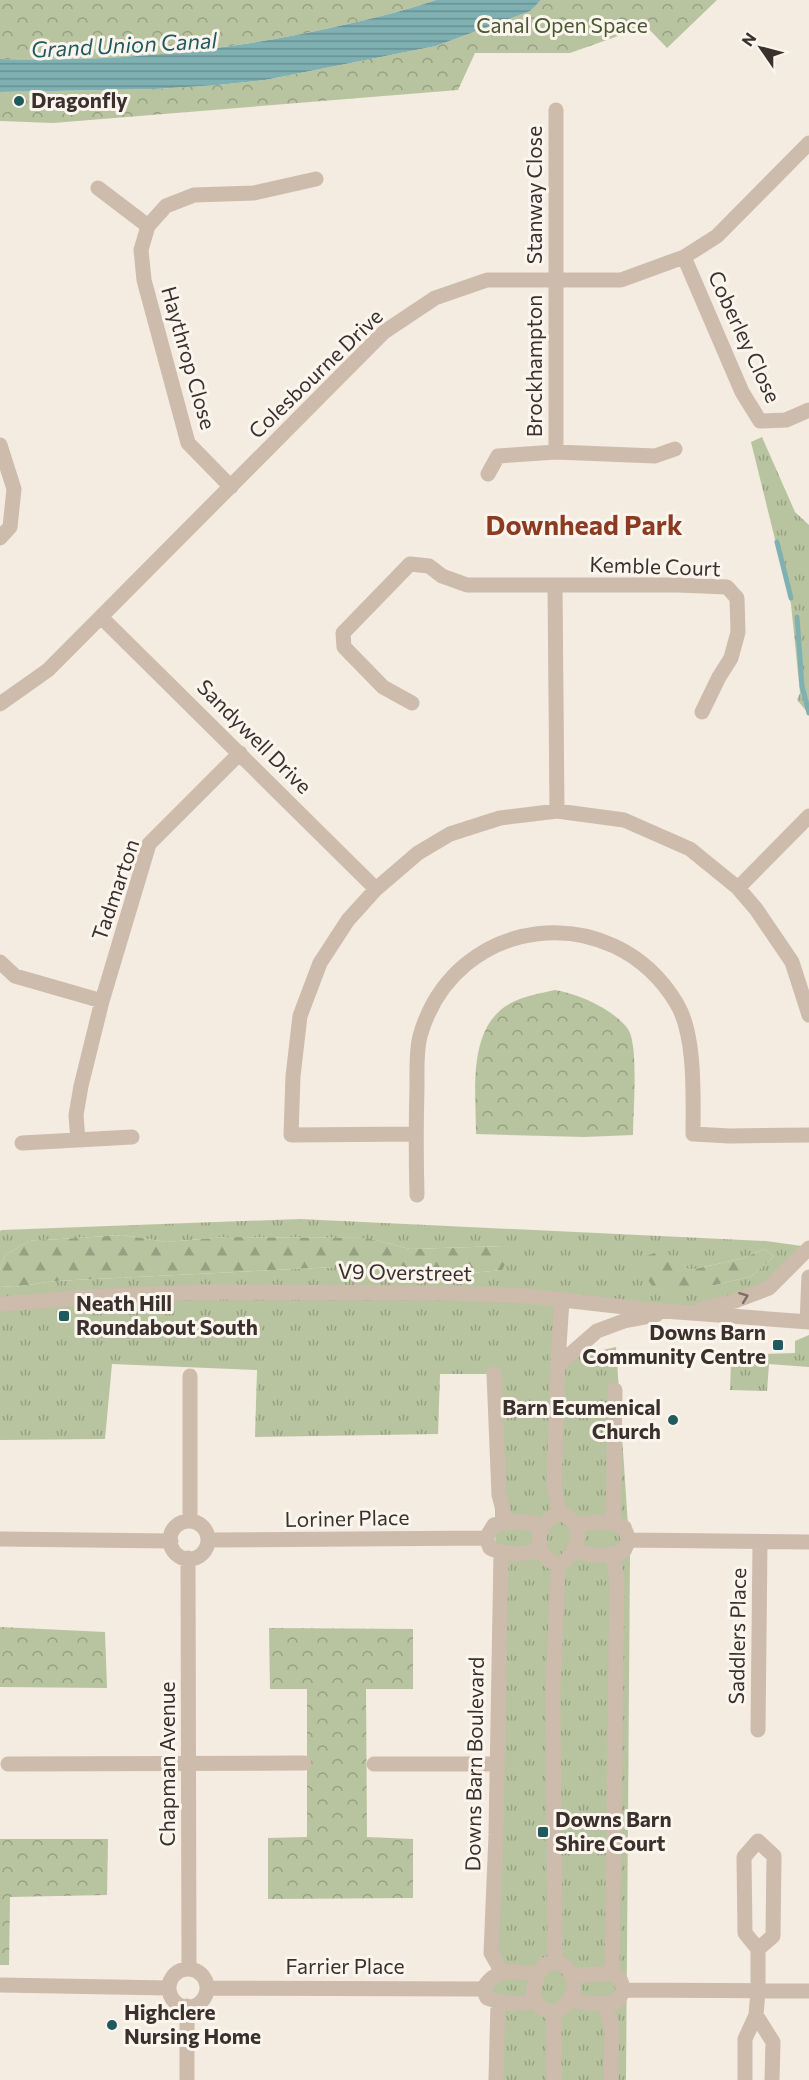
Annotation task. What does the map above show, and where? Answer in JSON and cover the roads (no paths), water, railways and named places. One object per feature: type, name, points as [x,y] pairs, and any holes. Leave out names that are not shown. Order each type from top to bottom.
[{"type":"street","name":"Stanway Close","points":[[556,110],[556,280]]},
{"type":"street","name":"Colesbourne Drive","points":[[0,704],[48,670],[384,332],[435,298],[487,280],[621,280],[684,257],[717,236],[809,143]]},
{"type":"street","points":[[98,188],[148,226],[166,206],[194,195],[254,194],[316,179]]},
{"type":"street","name":"Haythrop Close","points":[[148,226],[141,250],[144,280],[188,443],[231,487]]},
{"type":"street","name":"Coberley Close","points":[[684,257],[742,392],[760,421],[786,420],[809,410]]},
{"type":"street","name":"Brockhampton","points":[[556,280],[556,452]]},
{"type":"street","points":[[0,445],[14,489],[10,526],[0,538]]},
{"type":"street","name":"Brockhampton","points":[[488,474],[498,456],[556,452],[655,456],[675,449]]},
{"type":"street","name":"Kemble Court","points":[[412,703],[383,687],[344,647],[343,633],[410,564],[429,566],[442,576],[467,585],[727,587],[737,598],[738,632],[731,658],[702,712]]},
{"type":"street","points":[[555,586],[557,811]]},
{"type":"street","name":"Sandywell Drive","points":[[101,617],[376,889]]},
{"type":"street","name":"Tadmarton","points":[[78,1140],[76,1115],[81,1086],[102,1001],[149,844],[240,753]]},
{"type":"street","points":[[416,1134],[291,1135],[293,1076],[300,1016],[320,963],[348,920],[376,889],[418,853],[450,834],[500,819],[557,811],[624,820],[690,849],[738,888],[756,909],[792,962],[809,1015]]},
{"type":"street","points":[[738,888],[809,816]]},
{"type":"street","points":[[417,1196],[417,1068],[420,1037],[435,1000],[458,971],[482,951],[516,936],[555,933],[591,936],[625,950],[652,972],[678,1005],[688,1036],[693,1068],[693,1134],[809,1135]]},
{"type":"street","points":[[0,962],[15,976],[102,1001]]},
{"type":"street","points":[[22,1143],[132,1137]]},
{"type":"street","points":[[558,1365],[597,1331],[624,1322],[735,1301],[768,1288],[809,1248]]},
{"type":"street","points":[[808,1322],[809,1277]]},
{"type":"street","name":"V9 Overstreet","points":[[0,1304],[201,1292],[450,1293],[528,1296],[680,1312],[808,1322]]},
{"type":"street","points":[[559,1513],[554,1485],[562,1301]]},
{"type":"street","points":[[494,1374],[499,1494],[506,1521]]},
{"type":"street","points":[[190,1376],[190,1521]]},
{"type":"street","points":[[613,1522],[615,1390]]},
{"type":"street","points":[[559,1513],[569,1516],[576,1525],[578,1538],[575,1551],[568,1560],[558,1565],[546,1560],[540,1551],[538,1537],[551,1516],[559,1513]]},
{"type":"street","points":[[190,1521],[201,1524],[205,1528],[208,1540],[207,1546],[200,1555],[188,1558],[178,1555],[171,1541],[178,1524],[190,1521]]},
{"type":"street","points":[[540,1551],[526,1554],[501,1554],[490,1548],[486,1538],[494,1525],[506,1521],[528,1522],[543,1526]]},
{"type":"street","points":[[575,1551],[586,1554],[612,1555],[624,1551],[629,1540],[624,1527],[613,1522],[590,1522],[576,1525]]},
{"type":"street","name":"Loriner Place","points":[[208,1540],[486,1538]]},
{"type":"street","points":[[0,1539],[171,1541]]},
{"type":"street","name":"Saddlers Place","points":[[629,1540],[809,1542]]},
{"type":"street","name":"Saddlers Place","points":[[758,1730],[760,1542]]},
{"type":"street","name":"Downs Barn Boulevard","points":[[501,1554],[491,1953],[502,1972]]},
{"type":"street","points":[[612,1555],[617,1578],[612,1974]]},
{"type":"street","name":"Chapman Avenue","points":[[188,1558],[189,1969]]},
{"type":"street","points":[[555,1962],[554,1694],[558,1565]]},
{"type":"street","points":[[8,1764],[304,1762]]},
{"type":"street","points":[[374,1764],[497,1764]]},
{"type":"street","points":[[745,2080],[745,2039],[756,2014],[758,1948],[745,1933],[744,1857],[758,1841],[774,1856],[773,1936],[758,1948]]},
{"type":"street","points":[[555,1962],[564,1965],[572,1975],[574,1986],[571,2000],[566,2008],[554,2013],[542,2010],[535,2001],[533,1989],[537,1975],[544,1965],[555,1962]]},
{"type":"street","points":[[189,1969],[205,1978],[207,1988],[201,2002],[187,2007],[177,2002],[169,1988],[175,1974],[189,1969]]},
{"type":"street","points":[[535,2001],[522,2004],[498,2002],[487,1998],[483,1989],[489,1978],[502,1972],[537,1975]]},
{"type":"street","points":[[572,1975],[612,1974],[620,1979],[624,1990]]},
{"type":"street","points":[[0,1985],[169,1988]]},
{"type":"street","name":"Farrier Place","points":[[207,1988],[483,1989]]},
{"type":"street","points":[[624,1990],[809,1991]]},
{"type":"street","points":[[571,2000],[586,2004],[617,2002],[624,1990]]},
{"type":"street","points":[[496,2080],[498,2002]]},
{"type":"street","points":[[605,2004],[612,2027],[611,2080]]},
{"type":"street","points":[[187,2007],[187,2080]]},
{"type":"street","points":[[554,2013],[554,2080]]},
{"type":"street","points":[[756,2014],[772,2042],[772,2080]]},
{"type":"water","points":[[436,0],[541,0],[530,11],[436,46],[265,80],[156,89],[0,92],[0,59],[125,57],[207,49],[330,28]]},
{"type":"waterway","points":[[777,542],[791,598]]},
{"type":"waterway","points":[[797,617],[802,686],[809,713]]},
{"type":"place","name":"Dragonfly","points":[[19,101]]},
{"type":"place","name":"Neath Hill Roundabout South","points":[[64,1316]]},
{"type":"place","name":"Downs Barn Community Centre","points":[[778,1345]]},
{"type":"place","name":"Barn Ecumenical Church","points":[[673,1420]]},
{"type":"place","name":"Downs Barn Shire Court","points":[[543,1832]]},
{"type":"place","name":"Highclere Nursing Home","points":[[112,2025]]},
{"type":"district","name":"Downhead Park","points":[[584,526]]},
{"type":"park label","name":"Canal Open Space","points":[[562,26]]},
{"type":"water label","name":"Grand Union Canal","points":[[124,45]]}]
